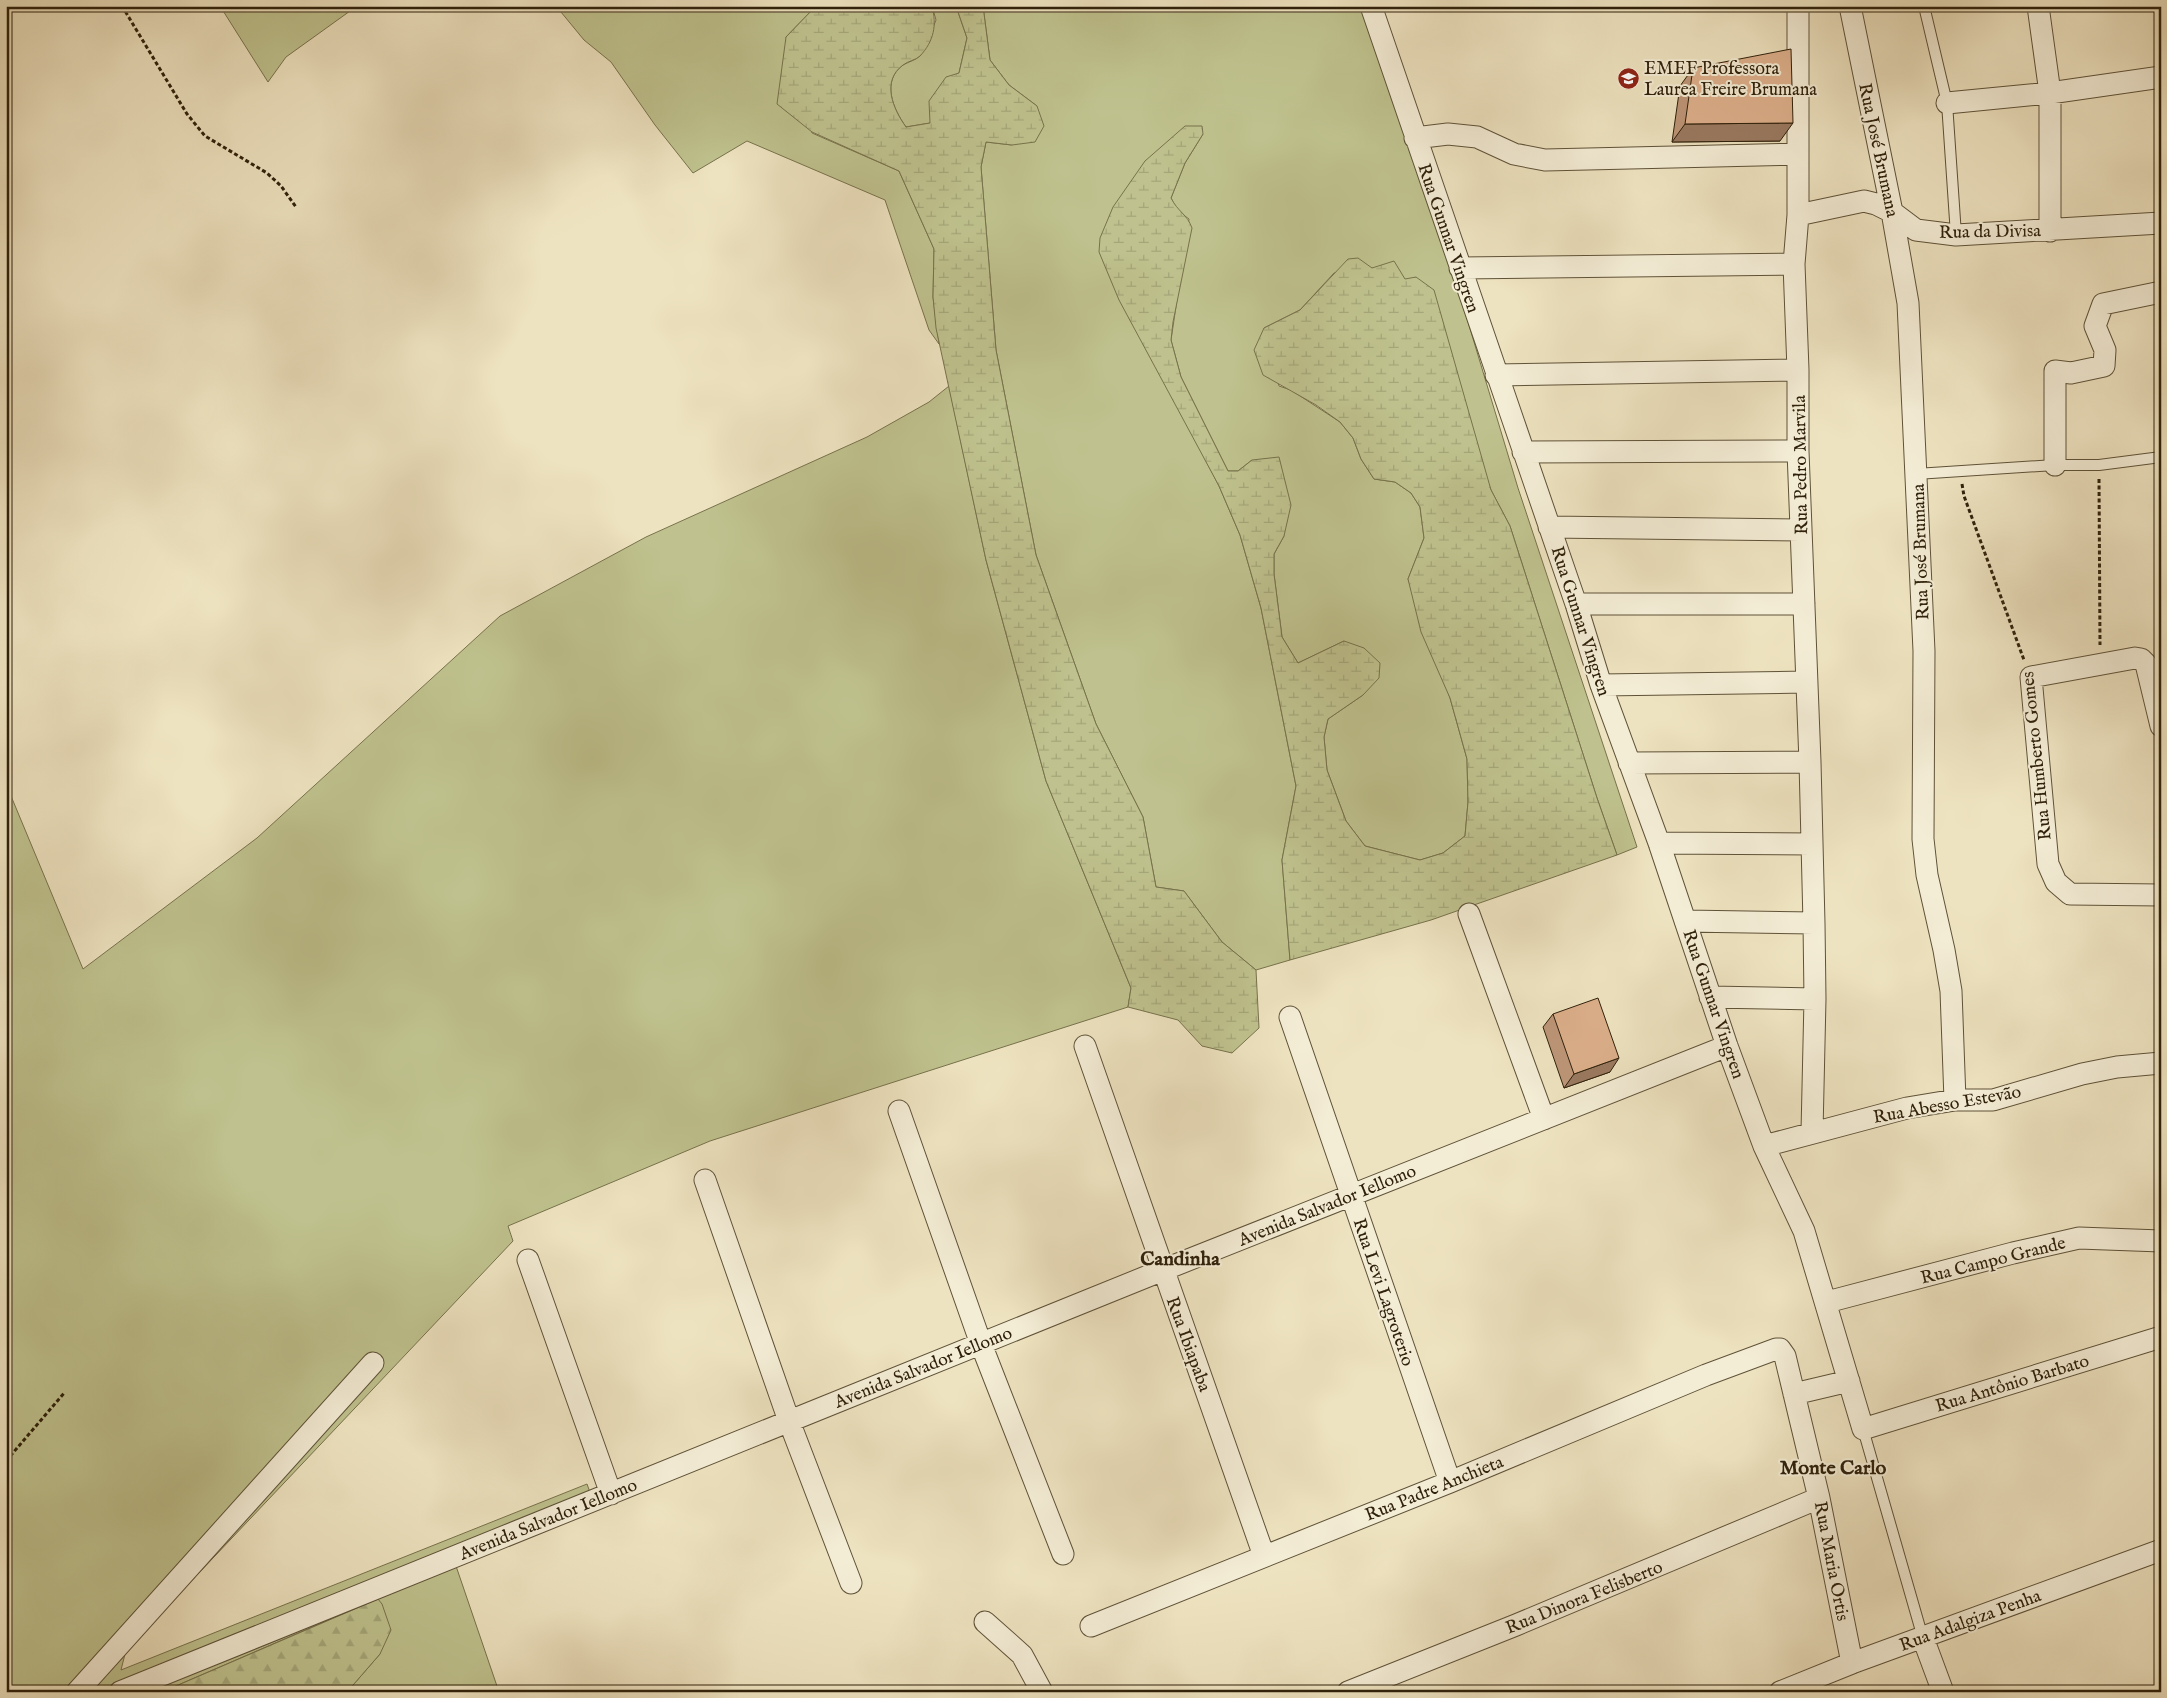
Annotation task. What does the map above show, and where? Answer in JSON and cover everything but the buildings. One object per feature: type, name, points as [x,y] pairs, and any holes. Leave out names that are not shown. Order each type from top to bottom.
[{"type":"street","name":"Rua Gunnar Vingren","points":[[1371,6],[1576,604],[1601,685],[1659,843],[1727,1046],[1764,1146],[1804,1231],[1827,1302],[1863,1429]]},
{"type":"street","name":"Rua Pedro Marvila","points":[[1798,6],[1798,215],[1794,264],[1798,370],[1800,530],[1810,762],[1814,923],[1815,999],[1812,1132]]},
{"type":"street","name":"Rua José Brumana","points":[[1850,6],[1892,212],[1908,303],[1924,651],[1923,840],[1927,876],[1944,950],[1951,991],[1955,1100]]},
{"type":"street","points":[[2038,6],[2050,93],[2050,231]]},
{"type":"street","points":[[1947,103],[2050,93],[2161,77]]},
{"type":"street","points":[[1415,138],[1448,134],[1477,137],[1514,154],[1545,160],[1798,154]]},
{"type":"street","name":"Rua da Divisa","points":[[1798,215],[1864,201],[1876,204],[1892,212],[1916,230],[1956,235],[2161,223]]},
{"type":"street","points":[[1460,268],[1794,264]]},
{"type":"street","points":[[2055,465],[2055,370],[2071,373],[2104,366],[2105,350],[2095,326],[2104,304],[2161,292]]},
{"type":"street","points":[[1496,375],[1798,370]]},
{"type":"street","points":[[1523,452],[1798,451]]},
{"type":"street","points":[[1549,527],[1800,530]]},
{"type":"street","points":[[1576,604],[1804,604]]},
{"type":"street","points":[[2031,676],[2100,666],[2135,658],[2141,659],[2146,664],[2161,726]]},
{"type":"street","name":"Rua Humberto Gomes","points":[[2031,676],[2048,864],[2056,882],[2070,894],[2161,895]]},
{"type":"street","points":[[1601,685],[1806,682]]},
{"type":"street","points":[[1629,764],[1810,762]]},
{"type":"street","points":[[1659,843],[1812,844]]},
{"type":"street","points":[[1469,914],[1544,1119]]},
{"type":"street","points":[[1685,920],[1814,923]]},
{"type":"street","points":[[1710,997],[1815,999]]},
{"type":"street","name":"Rua Levi Lagroterio","points":[[1290,1017],[1450,1482]]},
{"type":"street","name":"Rua Ibiapaba","points":[[1085,1046],[1162,1270],[1264,1556]]},
{"type":"street","name":"Avenida Salvador Iellomo","points":[[120,1692],[1162,1270],[1727,1046]]},
{"type":"street","name":"Rua Abesso Estevão","points":[[1764,1146],[1907,1108],[1955,1100],[1993,1100],[2082,1074],[2118,1067],[2161,1063]]},
{"type":"street","points":[[899,1110],[981,1344],[1063,1554]]},
{"type":"street","points":[[705,1180],[789,1421],[852,1583]]},
{"type":"street","name":"Rua Campo Grande","points":[[1827,1302],[2013,1253],[2079,1238],[2161,1241]]},
{"type":"street","points":[[528,1260],[611,1494]]},
{"type":"street","name":"Rua Antônio Barbato","points":[[1863,1429],[2161,1337]]},
{"type":"street","name":"Rua Padre Anchieta","points":[[1092,1626],[1450,1482],[1706,1375],[1776,1349]]},
{"type":"street","name":"Rua Maria Ortis","points":[[1776,1349],[1780,1349],[1785,1356],[1819,1498],[1852,1663]]},
{"type":"street","points":[[77,1692],[373,1363]]},
{"type":"street","points":[[1794,1394],[1849,1381]]},
{"type":"street","name":"Rua Dinora Felisberto","points":[[1348,1692],[1516,1625],[1819,1498]]},
{"type":"street","name":"Rua Adalgiza Penha","points":[[1780,1692],[1852,1663],[2161,1550]]},
{"type":"street","points":[[985,1622],[1022,1655],[1042,1692]]},
{"type":"street","points":[[1923,1638],[1943,1692]]},
{"type":"lane","points":[[1936,6],[1924,7],[1947,103],[1956,235]]},
{"type":"lane","points":[[1916,474],[2055,465],[2099,465],[2161,457]]},
{"type":"lane","points":[[1863,1429],[1923,1638]]},
{"type":"path","points":[[122,6],[187,114],[204,136],[266,173],[281,186],[296,207]]},
{"type":"path","points":[[2099,465],[2100,666]]},
{"type":"path","name":"Rua Humberto Gomes","points":[[1960,470],[1964,496],[2031,676]]},
{"type":"path","points":[[6,1460],[65,1392]]},
{"type":"green space","points":[[220,6],[357,6],[286,57],[268,82]]},
{"type":"green space","points":[[556,6],[816,6],[786,37],[812,133],[899,171],[934,249],[933,297],[939,344],[929,330],[885,200],[747,141],[693,173],[655,125],[611,62],[584,40]]},
{"type":"green space","points":[[816,6],[932,6],[934,26],[928,45],[918,57],[903,65],[892,79],[891,95],[897,112],[906,127],[930,123],[929,101],[946,77],[959,73],[967,38],[956,6],[983,6],[990,60],[1009,85],[1037,106],[1044,126],[1035,142],[1012,145],[986,142],[981,167],[996,350],[1036,555],[1096,724],[1143,817],[1156,887],[1184,891],[1222,942],[1256,970],[1259,1028],[1232,1053],[1202,1046],[1178,1020],[1128,1007],[1131,988],[1046,781],[986,560],[936,328],[933,297],[934,249],[899,171],[812,132],[777,104],[786,37]]},
{"type":"green space","points":[[932,6],[956,6],[967,38],[959,73],[930,123],[906,127],[897,112],[891,95],[892,79],[903,65],[920,56],[936,20]]},
{"type":"green space","points":[[983,6],[1365,6],[1418,156],[1518,488],[1637,847],[1617,855],[1510,526],[1491,490],[1405,279],[1372,268],[1334,273],[1300,310],[1264,328],[1279,386],[1291,390],[1340,422],[1353,438],[1361,459],[1374,479],[1395,482],[1411,493],[1420,507],[1424,538],[1408,579],[1450,698],[1467,759],[1468,802],[1465,836],[1443,853],[1420,860],[1365,846],[1346,821],[1327,770],[1324,737],[1328,719],[1363,695],[1344,641],[1298,663],[1282,637],[1274,574],[1274,554],[1284,536],[1252,460],[1238,471],[1228,471],[1181,377],[1171,340],[1189,219],[1177,210],[1171,198],[1185,163],[1203,134],[1145,161],[1165,382],[1219,486],[1240,535],[1261,608],[1296,786],[1282,860],[1290,960],[1256,970],[1222,942],[1184,891],[1156,887],[1143,817],[1096,724],[1036,555],[996,350],[981,167],[986,142],[1012,145],[1037,106],[1009,85],[990,60]]},
{"type":"green space","points":[[1185,126],[1202,126],[1203,134],[1185,163],[1171,198],[1188,219],[1192,228],[1171,340],[1181,377],[1228,471],[1238,471],[1252,460],[1279,457],[1291,505],[1284,536],[1274,554],[1274,574],[1282,637],[1298,663],[1344,641],[1364,648],[1380,663],[1379,678],[1363,695],[1328,719],[1324,737],[1327,770],[1346,821],[1365,846],[1420,860],[1443,853],[1465,836],[1468,802],[1467,759],[1450,698],[1421,632],[1408,579],[1424,538],[1420,507],[1411,493],[1395,482],[1374,479],[1361,459],[1353,438],[1340,422],[1316,405],[1263,375],[1254,350],[1264,328],[1300,310],[1348,259],[1358,258],[1372,268],[1394,261],[1405,279],[1416,277],[1434,290],[1491,490],[1510,526],[1617,855],[1431,920],[1290,960],[1282,860],[1296,786],[1261,608],[1240,535],[1219,486],[1119,300],[1099,252],[1100,238],[1113,207],[1145,161]]},
{"type":"green space","points":[[949,386],[986,560],[1046,781],[1131,988],[1128,1007],[710,1141],[508,1226],[513,1241],[126,1650],[121,1670],[587,1484],[596,1509],[456,1566],[499,1692],[347,1692],[380,1654],[377,1599],[162,1692],[6,1692],[6,784],[83,969],[257,838],[500,616],[646,537],[867,437],[929,402]]},
{"type":"green space","points":[[378,1599],[382,1604],[391,1630],[380,1654],[347,1692],[162,1692]]},
{"type":"place","name":"EMEF Professora Laurea Freire Brumana","points":[[1628,78]]},
{"type":"district","name":"Candinha","points":[[1180,1258]]},
{"type":"district","name":"Monte Carlo","points":[[1833,1467]]}]
